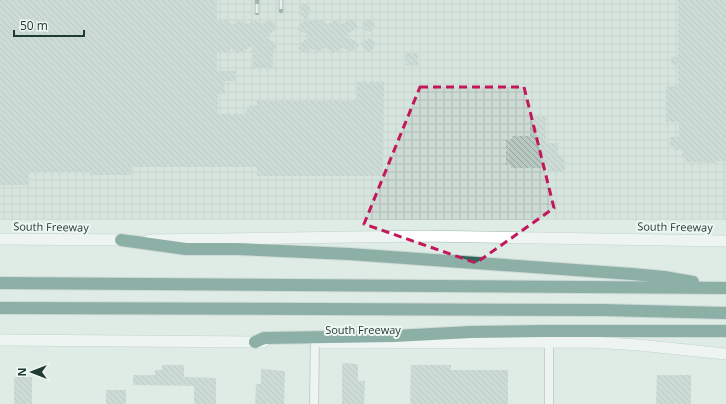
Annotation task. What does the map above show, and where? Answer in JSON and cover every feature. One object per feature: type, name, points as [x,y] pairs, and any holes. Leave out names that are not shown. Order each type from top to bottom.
[{"type":"highway","points":[[121,240],[186,249],[237,249],[349,254],[632,274],[664,277],[726,288]]},
{"type":"highway","points":[[0,283],[726,288]]},
{"type":"highway","name":"South Freeway","points":[[0,308],[594,310],[726,313]]},
{"type":"highway","points":[[255,342],[264,338],[394,336],[471,332],[726,331]]},
{"type":"main road","name":"South Freeway","points":[[0,239],[121,240],[422,236],[726,241]]},
{"type":"main road","name":"South Freeway","points":[[0,340],[315,343],[592,342],[726,354]]},
{"type":"street","points":[[314,404],[315,343]]},
{"type":"street","points":[[549,343],[549,404]]},
{"type":"highlighted area","points":[[420,87],[524,87],[554,208],[476,263],[364,224]]},
{"type":"shaded area","points":[[0,0],[726,0],[726,220],[0,220]]},
{"type":"building","points":[[0,0],[217,0],[217,21],[226,20],[233,24],[241,21],[248,24],[256,21],[262,24],[268,20],[271,20],[276,24],[276,28],[265,37],[276,44],[273,53],[273,68],[253,68],[253,45],[241,53],[231,49],[226,52],[217,52],[217,71],[235,71],[235,81],[224,81],[225,94],[218,94],[218,114],[245,114],[248,106],[257,105],[257,101],[357,101],[357,82],[384,82],[383,176],[257,176],[257,167],[131,167],[131,175],[90,175],[90,172],[28,172],[28,185],[0,185]]},
{"type":"building","points":[[678,0],[726,0],[726,161],[715,161],[715,163],[686,162],[686,158],[682,158],[682,150],[674,150],[674,146],[670,146],[670,137],[679,137],[679,122],[666,122],[666,86],[678,86],[678,65],[671,65],[671,57],[678,57]]},
{"type":"building","points":[[303,3],[306,3],[310,7],[305,21],[298,7]]},
{"type":"building","points":[[367,19],[370,19],[375,23],[374,29],[370,32],[365,30],[361,23]]},
{"type":"building","points":[[320,20],[328,24],[336,20],[342,24],[349,20],[355,21],[358,27],[345,36],[355,41],[359,47],[352,51],[343,48],[333,52],[325,48],[320,51],[312,49],[306,53],[300,51],[298,49],[300,43],[310,36],[298,29],[300,23],[305,21]]},
{"type":"building","points":[[369,38],[373,40],[375,46],[371,51],[365,49],[361,43]]},
{"type":"building","points":[[405,53],[418,53],[418,66],[406,65]]},
{"type":"building","points":[[530,117],[546,117],[546,143],[558,143],[558,156],[564,156],[565,172],[548,172],[548,168],[511,168],[511,165],[506,165],[506,139],[512,139],[512,136],[530,136]]},
{"type":"building","points":[[342,363],[358,364],[358,381],[365,381],[364,404],[342,404]]},
{"type":"building","points":[[162,365],[184,365],[184,377],[216,378],[216,404],[194,404],[194,386],[133,385],[133,375],[155,375],[155,370],[162,370]]},
{"type":"building","points":[[411,365],[451,365],[451,370],[508,370],[508,404],[410,404]]},
{"type":"building","points":[[261,369],[285,371],[284,404],[255,404],[256,384],[261,384]]},
{"type":"building","points":[[657,375],[691,375],[691,404],[656,404]]},
{"type":"building","points":[[14,377],[32,377],[32,404],[14,404]]},
{"type":"building","points":[[106,390],[126,390],[126,404],[106,404]]},
{"type":"railway","points":[[257,0],[257,13]]},
{"type":"railway","points":[[281,0],[281,11]]}]
